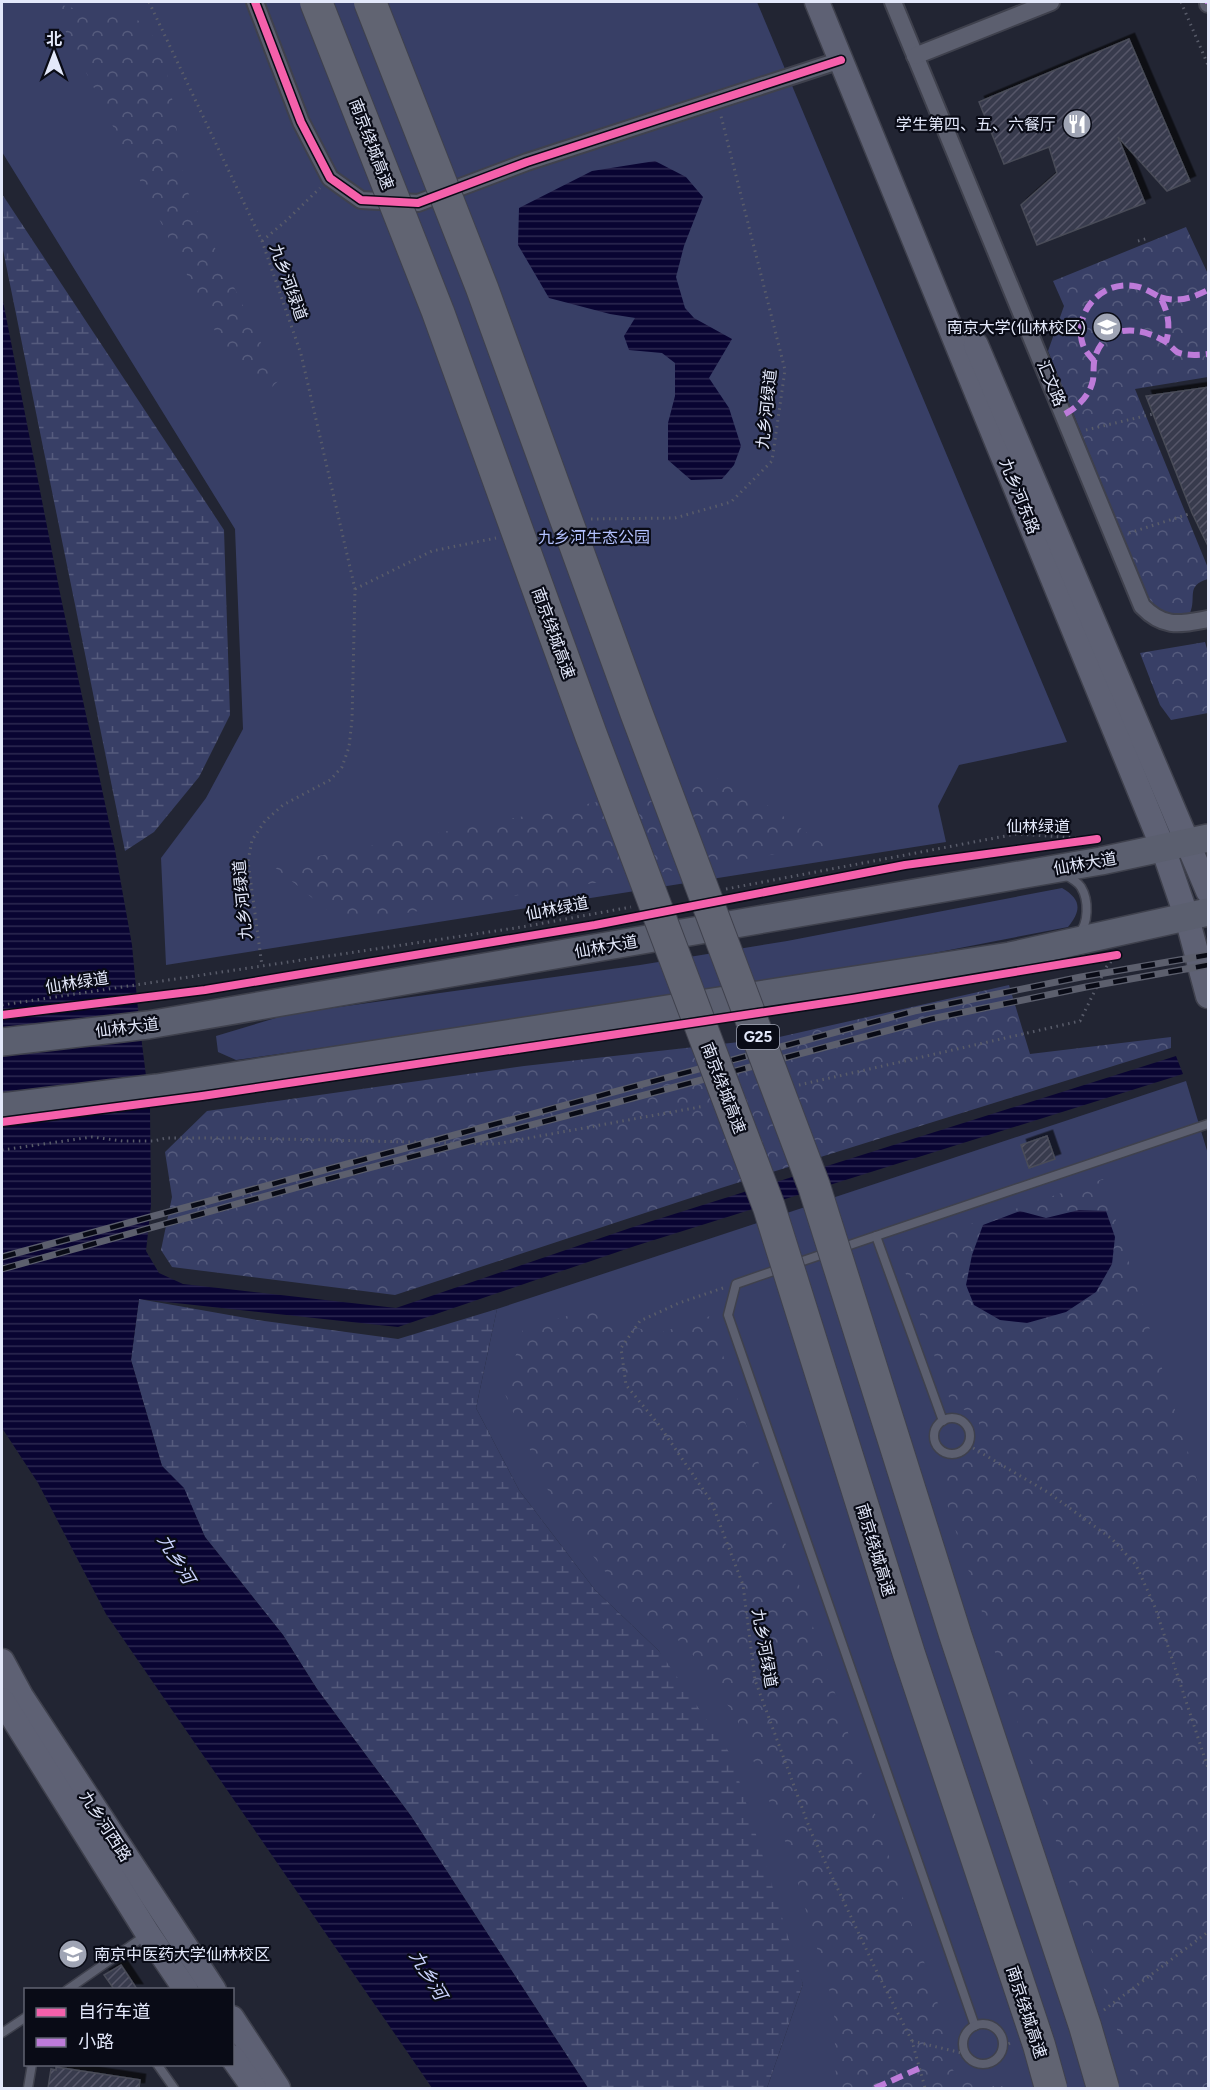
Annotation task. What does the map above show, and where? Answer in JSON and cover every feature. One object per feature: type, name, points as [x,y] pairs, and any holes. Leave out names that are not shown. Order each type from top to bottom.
[{"type":"highway","name":"南京绕城高速","points":[[316,2],[438,312],[591,735],[769,1207],[909,1654],[1039,2045],[1051,2088]]},
{"type":"highway","name":"G25","points":[[370,2],[482,288],[636,712],[814,1186],[951,1623],[1085,2026],[1102,2088]]},
{"type":"main road","name":"九乡河东路","points":[[817,2],[1163,848],[1198,915],[1209,996]]},
{"type":"main road","name":"九乡河东路","points":[[834,2],[936,253],[1199,841],[1209,891]]},
{"type":"main road","name":"仙林大道","points":[[2,1042],[148,1025],[1050,858],[1163,848],[1199,841]]},
{"type":"main road","points":[[2,1107],[157,1088],[1010,956],[1198,915]]},
{"type":"main road","name":"九乡河西路","points":[[2,1662],[159,1928],[186,1988]]},
{"type":"main road","name":"九乡河西路","points":[[2,1700],[159,1928],[213,1988]]},
{"type":"main road","points":[[234,2021],[278,2088]]},
{"type":"main road","points":[[234,2060],[254,2088]]},
{"type":"street","points":[[255,2],[301,122],[330,178],[361,200],[418,203],[527,162],[841,60]]},
{"type":"street","name":"汇文路","points":[[893,2],[1142,606],[1153,617],[1172,624],[1205,620]]},
{"type":"street","points":[[915,56],[1051,2]]},
{"type":"lane","points":[[1050,858],[1080,886],[1085,896],[1084,926],[1069,944]]},
{"type":"lane","points":[[975,2026],[728,1315],[736,1284],[1209,1124]]},
{"type":"lane","points":[[876,1236],[943,1421]]},
{"type":"lane","points":[[955,1419],[965,1424],[970,1434],[968,1445],[953,1454],[948,1453],[938,1447],[934,1436],[936,1430],[943,1421],[955,1419]]},
{"type":"lane","points":[[69,1988],[159,1928]]},
{"type":"lane","points":[[2,2033],[24,2019]]},
{"type":"lane","points":[[983,2024],[998,2031],[1003,2046],[999,2057],[988,2064],[975,2063],[966,2054],[964,2037],[975,2026],[983,2024]]},
{"type":"lane","points":[[28,2088],[32,2066]]},
{"type":"lane","points":[[158,2066],[174,2088]]},
{"type":"path","points":[[1181,2],[1209,64]]},
{"type":"path","points":[[262,241],[330,178]]},
{"type":"path","points":[[1138,241],[1149,237]]},
{"type":"path","points":[[1072,434],[1153,414]]},
{"type":"path","points":[[1113,538],[1192,513]]},
{"type":"path","points":[[355,589],[432,552],[497,538]]},
{"type":"path","points":[[1050,858],[1097,839]]},
{"type":"path","points":[[1106,957],[1117,955]]},
{"type":"path","points":[[795,1086],[1080,1021],[1107,966],[1117,955]]},
{"type":"path","points":[[2,1150],[92,1137],[154,1142],[166,1138],[240,1138],[496,1144],[716,1104]]},
{"type":"path","points":[[968,1445],[1049,1493],[1112,1539],[1136,1565],[1155,1607],[1209,1768]]},
{"type":"path","points":[[1103,2010],[1209,1932]]},
{"type":"path","points":[[912,2041],[966,2054]]},
{"type":"path","points":[[1003,2046],[1015,2042]]},
{"type":"green space","name":"九乡河生态公园","points":[[2,2],[757,2],[1067,742],[959,765],[938,806],[946,842],[166,965],[161,858],[206,798],[243,729],[235,529],[2,152]]},
{"type":"green space","points":[[51,2],[91,13],[135,17],[161,45],[173,103],[184,184],[279,380],[264,395],[229,359]]},
{"type":"green space","points":[[2,194],[224,530],[230,715],[199,777],[154,832],[125,851],[2,245]]},
{"type":"green space","points":[[1186,227],[1208,274],[1208,377],[1135,389],[1208,568],[1208,579],[1196,585],[1194,589],[1190,613],[1176,615],[1160,612],[1149,600],[1048,351],[1064,306],[1053,281]]},
{"type":"green space","points":[[1205,642],[1208,652],[1208,713],[1171,720],[1160,705],[1140,653]]},
{"type":"green space","points":[[727,777],[826,846],[343,923],[272,865]]},
{"type":"green space","points":[[1062,888],[1073,896],[1077,905],[1076,915],[1068,927],[794,980],[236,1060],[218,1052],[216,1036],[289,1014],[640,965],[787,941]]},
{"type":"green space","points":[[1009,985],[1030,1054],[1171,1037],[1171,1048],[721,1188],[395,1295],[172,1267],[161,1250],[172,1197],[165,1152],[207,1111],[524,1066],[775,1038]]},
{"type":"green space","points":[[1186,1081],[1208,1154],[1208,2088],[767,2088],[803,1984],[659,1651],[595,1590],[519,1490],[476,1408],[497,1309]]},
{"type":"green space","points":[[1103,1179],[1208,1516],[1208,2088],[1136,2088],[937,1473],[973,1459],[979,1443],[979,1420],[950,1400],[897,1249]]},
{"type":"green space","points":[[139,1299],[257,1320],[398,1339],[497,1309],[476,1408],[519,1490],[595,1590],[659,1651],[731,1755],[803,1984],[767,2088],[588,2088],[411,1816],[317,1689],[283,1635],[205,1537],[184,1489],[162,1466],[131,1360]]},
{"type":"green space","points":[[594,1308],[615,1321],[657,1334],[710,1316],[946,2028],[945,2058],[959,2079],[982,2086],[1006,2086],[1007,2088],[836,2088],[834,2006],[787,1846],[736,1717],[688,1648],[628,1601],[556,1508],[505,1394],[523,1329]]},
{"type":"water","points":[[655,161],[686,177],[703,197],[684,246],[676,277],[685,308],[694,318],[732,339],[709,378],[729,408],[741,446],[734,465],[722,479],[691,480],[668,460],[668,423],[675,396],[675,363],[662,353],[629,350],[624,336],[635,318],[549,298],[518,245],[519,208],[592,171]]},
{"type":"water","name":"九乡河","points":[[2,296],[61,598],[115,850],[132,945],[150,1108],[151,1205],[146,1251],[159,1273],[183,1284],[396,1308],[633,1227],[1176,1056],[1183,1074],[635,1246],[398,1327],[139,1299],[131,1360],[162,1466],[184,1488],[205,1537],[283,1635],[317,1689],[411,1816],[588,2088],[432,2088],[106,1614],[38,1483],[2,1428]]},
{"type":"water","points":[[1079,1210],[1106,1211],[1115,1237],[1112,1264],[1096,1292],[1066,1312],[1027,1323],[1000,1320],[974,1305],[966,1285],[972,1255],[983,1225],[1020,1211],[1046,1218]]},
{"type":"building","name":"学生第四、五、六餐厅","points":[[1129,39],[1190,181],[1167,191],[1118,137],[1145,203],[1037,245],[1021,205],[1057,173],[1049,147],[1004,164],[979,102]]},
{"type":"building","points":[[1209,387],[1209,548],[1192,513],[1146,396]]},
{"type":"building","points":[[1047,1136],[1055,1159],[1029,1168],[1021,1145]]},
{"type":"building","points":[[121,1965],[136,1988],[113,1988],[104,1975]]},
{"type":"building","points":[[56,2067],[140,2080],[139,2088],[48,2088],[51,2069],[56,2070]]},
{"type":"railway","points":[[2,1257],[914,1011],[1081,977],[1208,955]]},
{"type":"railway","points":[[2,1269],[320,1181],[931,1019],[1208,965]]},
{"type":"marked path","points":[[1094,361],[1083,345],[1082,322],[1092,302],[1111,288],[1134,286],[1160,297],[1168,319],[1166,342]]},
{"type":"marked path","points":[[1160,297],[1173,300],[1185,299],[1208,290]]},
{"type":"marked path","points":[[1065,414],[1086,396],[1093,380],[1094,360],[1100,346],[1115,333],[1125,331],[1145,333],[1166,342],[1177,352],[1192,355],[1208,354]]},
{"type":"marked path","points":[[875,2088],[920,2068]]},
{"type":"cycle path","points":[[255,2],[301,122],[330,178],[361,200],[418,203],[527,162],[841,60]]},
{"type":"cycle path","name":"仙林绿道","points":[[2,1015],[205,990],[595,925],[905,865],[1097,839]]},
{"type":"cycle path","points":[[2,1122],[202,1096],[852,999],[1117,955]]},
{"type":"place","name":"学生第四、五、六餐厅","points":[[1077,124]]},
{"type":"place","name":"南京大学(仙林校区)","points":[[1107,327]]},
{"type":"place","name":"南京中医药大学仙林校区","points":[[73,1954]]}]
